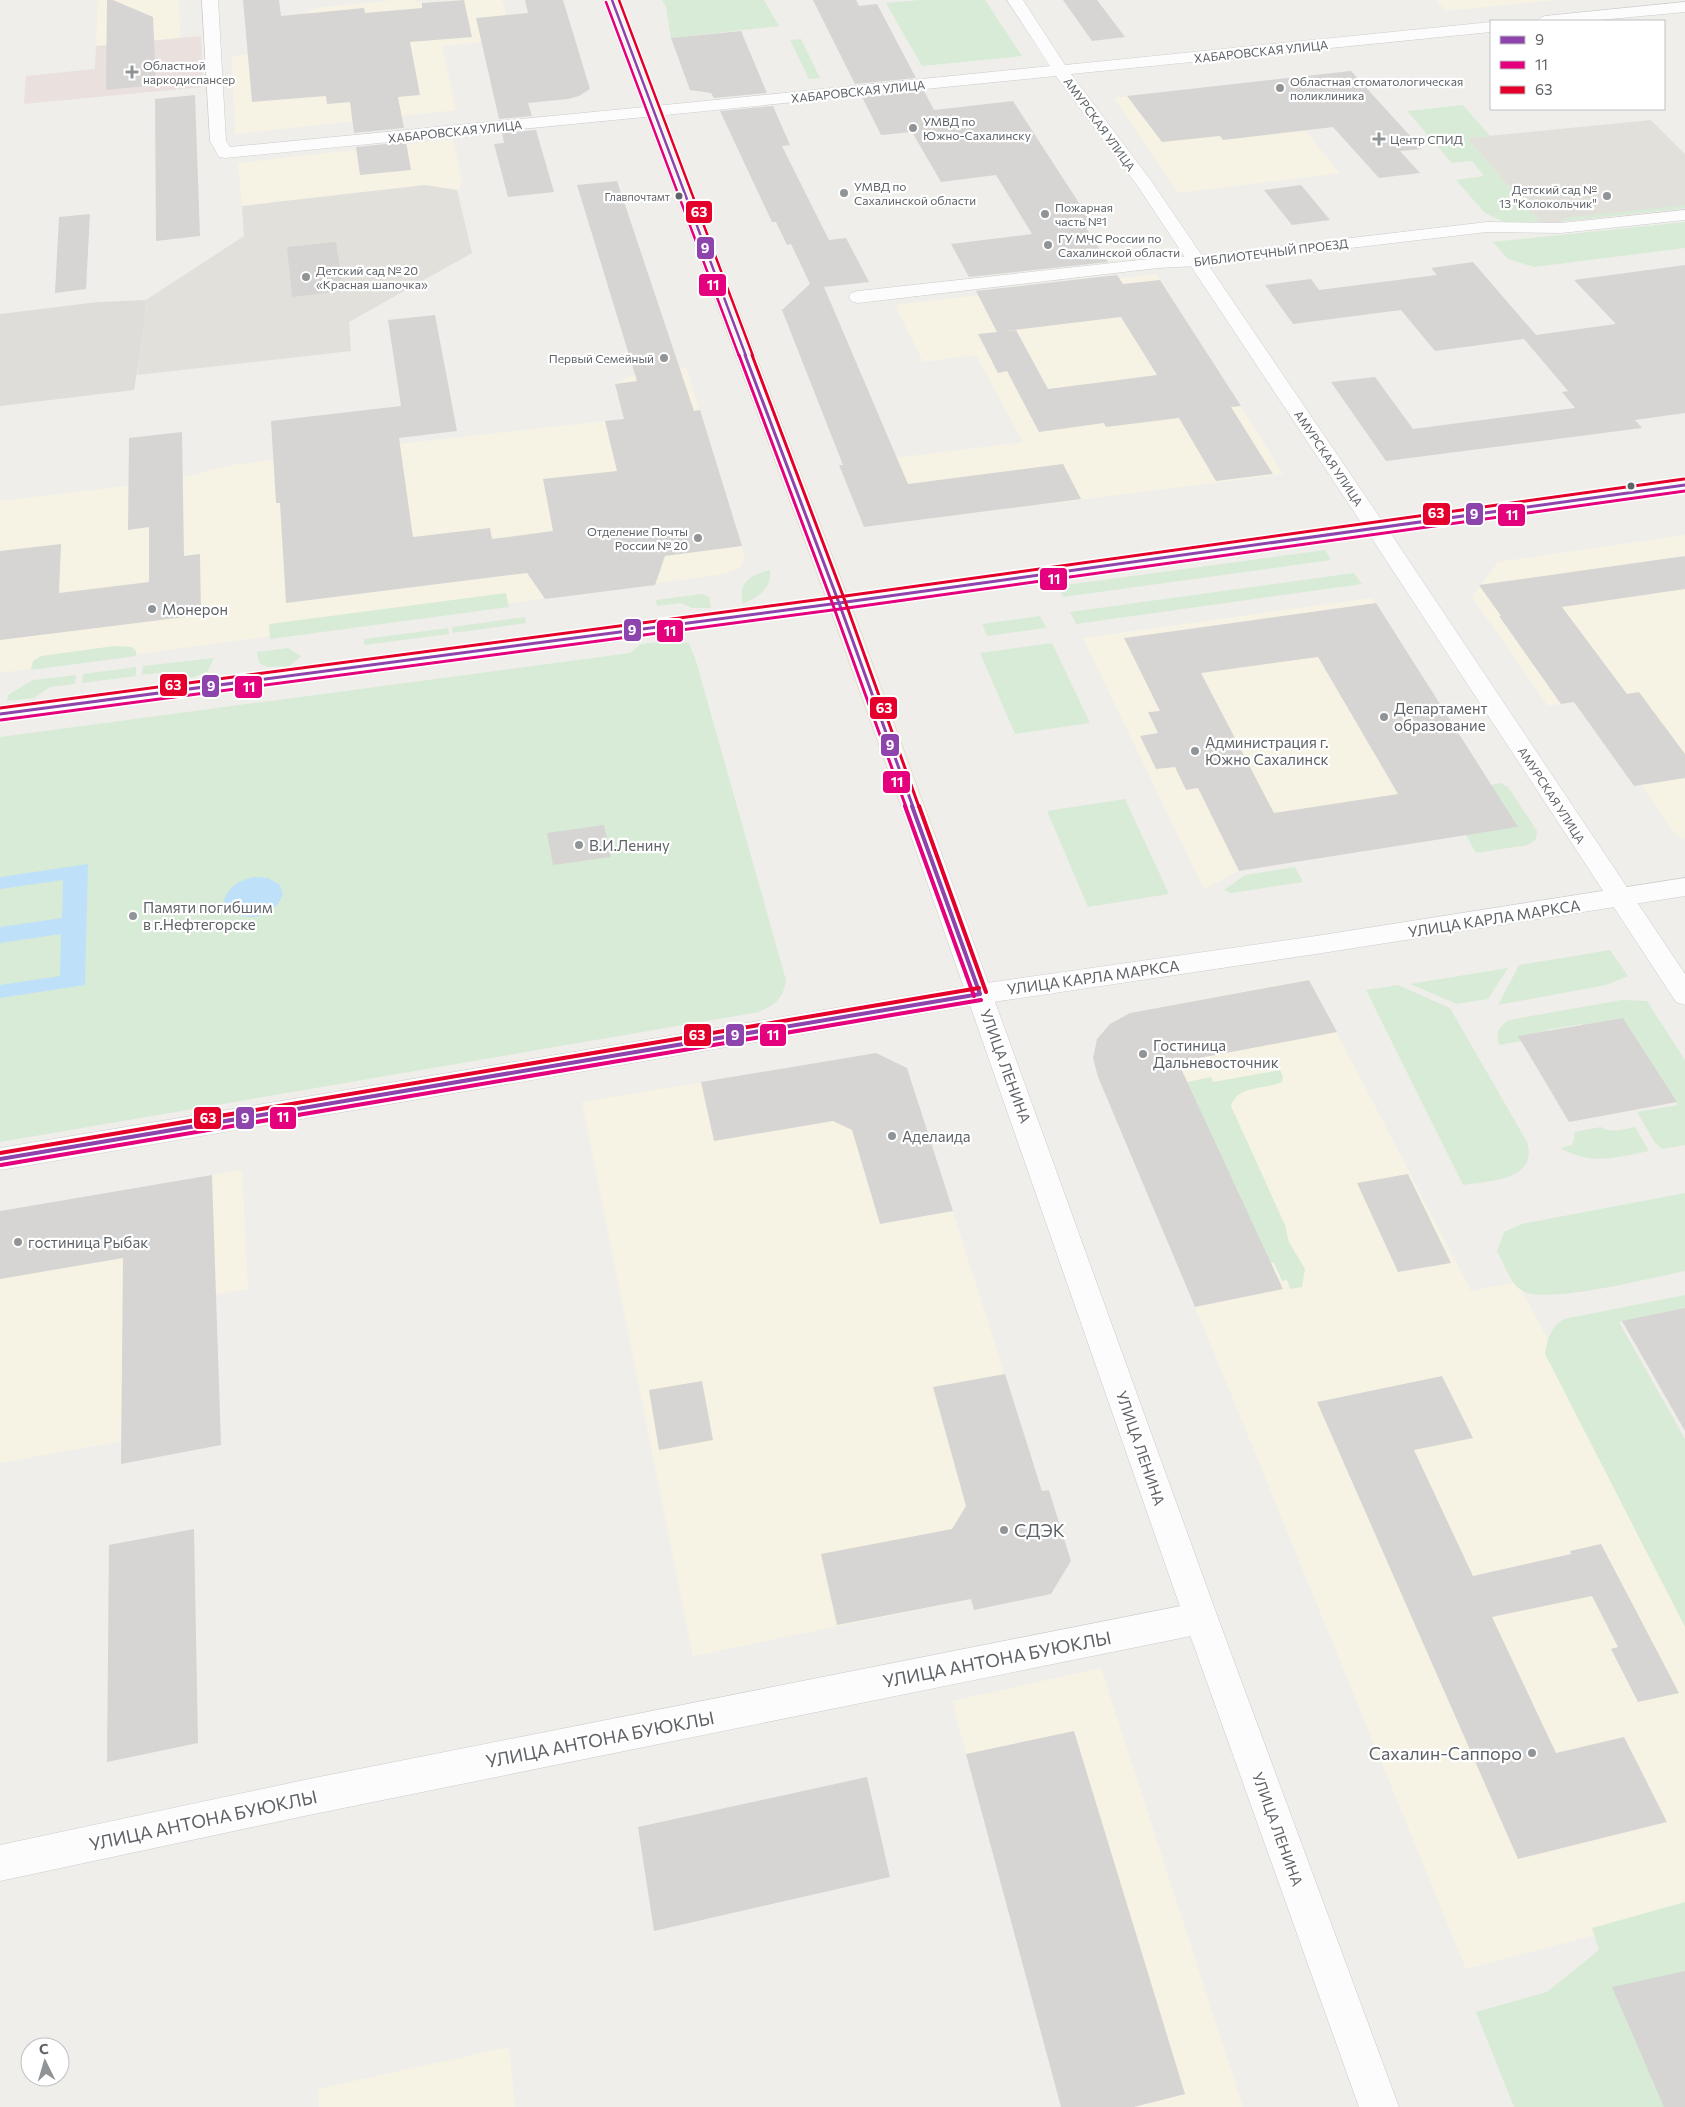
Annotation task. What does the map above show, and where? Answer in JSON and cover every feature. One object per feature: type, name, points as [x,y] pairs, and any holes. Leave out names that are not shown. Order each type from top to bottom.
[{"type":"main road","name":"УЛИЦА ЛЕНИНА","points":[[612,0],[839,603],[923,836]]},
{"type":"main road","points":[[839,603],[1685,485]]},
{"type":"street","name":"ХАБАРОВСКАЯ УЛИЦА","points":[[210,0],[218,141],[225,153],[1490,27]]},
{"type":"street","name":"АМУРСКАЯ УЛИЦА","points":[[1015,0],[1061,70],[1146,186],[1376,528],[1685,995]]},
{"type":"street","points":[[1555,20],[1685,7]]},
{"type":"street","name":"БИБЛИОТЕЧНЫЙ ПРОЕЗД","points":[[858,297],[1149,264],[1197,262],[1487,227],[1547,230],[1685,215]]},
{"type":"street","points":[[0,714],[839,603]]},
{"type":"street","name":"УЛИЦА ЛЕНИНА","points":[[923,836],[1201,1618],[1379,2107]]},
{"type":"street","name":"УЛИЦА КАРЛА МАРКСА","points":[[0,1159],[980,994],[1685,887]]},
{"type":"street","name":"УЛИЦА АНТОНА БУЮКЛЫ","points":[[0,1863],[319,1795],[1201,1618]]},
{"type":"shaded area","points":[[98,0],[179,0],[180,38],[96,46]]},
{"type":"shaded area","points":[[394,0],[415,0],[422,3],[455,0],[502,0],[513,39],[442,46],[456,110],[235,134],[232,56],[299,49],[307,41],[304,14],[315,8]]},
{"type":"shaded area","points":[[1436,0],[1555,0],[1446,11]]},
{"type":"shaded area","name":"Областной наркодиспансер","points":[[201,36],[203,87],[24,104],[26,76],[95,69],[96,46]]},
{"type":"shaded area","points":[[1207,87],[1217,99],[1279,99],[1340,173],[1178,193],[1114,98]]},
{"type":"shaded area","points":[[1651,120],[1685,154],[1685,208],[1541,224],[1467,138]]},
{"type":"shaded area","points":[[453,139],[462,183],[457,190],[425,185],[242,206],[238,163]]},
{"type":"shaded area","name":"Детский сад № 20 «Красная шапочка»","points":[[425,185],[457,190],[472,253],[349,322],[351,351],[137,375],[146,300],[244,236],[242,206]]},
{"type":"shaded area","points":[[1157,274],[1283,474],[864,527],[839,465],[1023,442],[976,355],[923,362],[895,305]]},
{"type":"shaded area","points":[[146,300],[143,337],[134,390],[0,406],[0,314],[98,302]]},
{"type":"shaded area","points":[[686,367],[745,558],[740,567],[724,574],[0,673],[0,501],[168,481],[232,465],[389,445],[624,419],[615,384],[635,374]]},
{"type":"shaded area","points":[[1685,535],[1685,839],[1677,836],[1641,785],[1634,786],[1574,702],[1548,706],[1472,597],[1498,562]]},
{"type":"shaded area","points":[[1372,598],[1518,827],[1239,871],[1204,889],[1083,638]]},
{"type":"shaded area","name":"Сахалин-Саппоро","points":[[1309,979],[1471,1291],[1517,1282],[1685,1595],[1685,1911],[1466,1969],[1211,1345],[1098,1077],[1093,1058],[1097,1039],[1110,1024],[1130,1013]]},
{"type":"shaded area","points":[[876,1053],[907,1068],[1042,1491],[1049,1490],[1071,1561],[1051,1594],[971,1599],[693,1656],[582,1102]]},
{"type":"shaded area","points":[[242,1170],[248,1289],[123,1311],[121,1441],[0,1463],[0,1211]]},
{"type":"shaded area","points":[[1101,1668],[1243,2107],[1061,2107],[952,1701]]},
{"type":"shaded area","points":[[509,2047],[515,2107],[319,2107],[318,2089]]},
{"type":"green space","points":[[662,0],[764,0],[779,26],[671,38],[666,7]]},
{"type":"green space","points":[[920,0],[985,0],[1022,56],[922,66],[886,3]]},
{"type":"green space","points":[[801,39],[820,78],[809,79],[790,40]]},
{"type":"green space","points":[[1463,105],[1490,136],[1467,138],[1541,224],[1514,226],[1484,212],[1456,180],[1484,176],[1472,161],[1452,163],[1407,111]]},
{"type":"green space","points":[[1685,205],[1685,208],[1566,221],[1563,218]]},
{"type":"green space","points":[[1685,222],[1685,248],[1534,267],[1508,259],[1493,242]]},
{"type":"green space","points":[[1325,550],[1331,560],[1063,597],[1058,586]]},
{"type":"green space","points":[[770,570],[767,587],[759,595],[743,604],[742,591],[747,581],[756,574]]},
{"type":"green space","points":[[1354,573],[1362,584],[1076,624],[1070,612]]},
{"type":"green space","points":[[506,593],[509,607],[270,639],[269,624]]},
{"type":"green space","points":[[702,594],[709,597],[711,608],[692,608],[681,603],[657,606],[656,600]]},
{"type":"green space","points":[[1040,616],[1046,628],[987,636],[982,624]]},
{"type":"green space","points":[[525,617],[526,623],[453,633],[452,627]]},
{"type":"green space","points":[[448,628],[449,634],[364,645],[364,639]]},
{"type":"green space","points":[[667,641],[689,643],[696,661],[786,980],[783,992],[778,1000],[759,1012],[0,1142],[0,737],[630,653],[641,644]]},
{"type":"green space","points":[[1052,643],[1090,723],[1015,734],[980,653]]},
{"type":"green space","points":[[114,646],[132,647],[136,651],[136,656],[31,670],[33,661],[41,656]]},
{"type":"green space","points":[[288,648],[301,656],[290,666],[267,667],[259,663],[257,652]]},
{"type":"green space","points":[[214,658],[208,671],[194,677],[179,679],[167,672],[142,675],[143,666]]},
{"type":"green space","points":[[136,667],[136,676],[82,683],[83,674]]},
{"type":"green space","points":[[76,675],[75,684],[50,687],[34,698],[7,701],[8,695],[33,680]]},
{"type":"green space","points":[[1500,783],[1508,787],[1537,831],[1536,839],[1528,845],[1476,853],[1466,835],[1517,827],[1491,785]]},
{"type":"green space","points":[[1125,799],[1169,894],[1088,907],[1047,811]]},
{"type":"green space","points":[[1295,867],[1303,882],[1231,893],[1224,890],[1245,875]]},
{"type":"green space","points":[[1610,950],[1628,976],[1606,985],[1498,1005],[1519,965]]},
{"type":"green space","points":[[1508,968],[1488,999],[1457,1004],[1410,984]]},
{"type":"green space","points":[[1398,985],[1450,1008],[1527,1142],[1529,1155],[1525,1165],[1518,1172],[1497,1180],[1463,1185],[1366,990]]},
{"type":"green space","points":[[1622,1000],[1647,1001],[1685,1060],[1685,1145],[1662,1149],[1655,1143],[1637,1112],[1678,1105],[1627,1024],[1586,1031],[1582,1024],[1547,1030],[1549,1036],[1499,1045],[1497,1037],[1499,1030],[1509,1020]]},
{"type":"green space","points":[[1280,1070],[1283,1077],[1282,1082],[1245,1091],[1234,1099],[1231,1106],[1285,1225],[1289,1242],[1305,1269],[1302,1287],[1290,1289],[1287,1280],[1282,1281],[1274,1263],[1268,1263],[1187,1082],[1211,1077],[1213,1082]]},
{"type":"green space","points":[[1601,1127],[1613,1131],[1635,1127],[1649,1151],[1615,1157],[1593,1158],[1572,1154],[1561,1148],[1572,1145],[1574,1132]]},
{"type":"green space","points":[[1685,1193],[1685,1271],[1575,1293],[1533,1294],[1517,1287],[1510,1278],[1497,1251],[1504,1232],[1522,1224]]},
{"type":"green space","points":[[1685,1295],[1685,1309],[1619,1322],[1685,1439],[1685,1627],[1545,1354],[1550,1334],[1556,1325],[1564,1319]]},
{"type":"green space","points":[[1685,1902],[1685,2107],[1514,2107],[1476,2012],[1547,1992],[1599,1950],[1592,1928]]},
{"type":"water","points":[[88,864],[85,985],[0,998],[0,985],[60,976],[61,934],[0,943],[0,927],[62,918],[63,880],[0,889],[0,877]]},
{"type":"water","points":[[254,877],[268,878],[279,884],[283,894],[279,902],[274,908],[260,916],[244,916],[227,910],[224,900],[232,887],[239,882]]},
{"type":"building","points":[[107,0],[113,0],[153,17],[156,85],[106,90]]},
{"type":"building","points":[[243,0],[279,0],[281,16],[364,8],[365,13],[422,8],[422,3],[464,0],[472,37],[410,42],[420,95],[398,97],[404,128],[354,133],[350,102],[327,104],[326,96],[252,102]]},
{"type":"building","points":[[525,0],[563,0],[590,89],[579,96],[568,99],[528,103],[532,116],[499,119],[476,18],[528,13]]},
{"type":"building","points":[[813,0],[856,0],[859,6],[877,4],[916,78],[855,84]]},
{"type":"building","points":[[1063,0],[1097,0],[1125,37],[1092,41]]},
{"type":"building","points":[[741,31],[767,93],[714,98],[711,93],[690,90],[671,38]]},
{"type":"building","points":[[1351,71],[1422,149],[1400,151],[1420,173],[1379,178],[1333,127],[1223,140],[1220,136],[1162,142],[1127,96]]},
{"type":"building","points":[[924,91],[934,110],[1013,101],[1094,226],[1086,228],[1108,262],[969,277],[951,244],[1032,234],[996,175],[941,182],[912,132],[881,135],[862,97]]},
{"type":"building","points":[[195,95],[200,236],[156,241],[155,99]]},
{"type":"building","points":[[773,106],[790,145],[782,146],[829,240],[846,238],[869,282],[824,287],[908,484],[1063,464],[1081,499],[864,527],[839,465],[843,465],[782,310],[810,284],[791,244],[787,245],[776,222],[772,222],[720,111]]},
{"type":"building","points":[[536,130],[554,192],[508,197],[494,144],[504,143],[502,133]]},
{"type":"building","points":[[406,142],[411,170],[360,175],[356,147]]},
{"type":"building","points":[[617,181],[694,411],[700,410],[742,546],[665,556],[655,585],[545,599],[527,573],[286,603],[280,503],[276,503],[271,421],[401,406],[388,320],[435,315],[457,431],[399,438],[413,537],[490,528],[492,539],[553,531],[543,479],[617,471],[605,421],[624,419],[615,384],[637,381],[577,185]]},
{"type":"building","points":[[1301,185],[1330,220],[1292,225],[1264,190]]},
{"type":"building","points":[[90,214],[86,289],[55,293],[59,217]]},
{"type":"building","points":[[336,242],[343,291],[292,297],[287,247]]},
{"type":"building","points":[[1473,262],[1536,335],[1616,324],[1574,280],[1685,265],[1685,413],[1635,420],[1642,428],[1386,461],[1331,382],[1375,377],[1413,429],[1575,408],[1562,392],[1568,391],[1524,339],[1435,351],[1401,310],[1293,324],[1265,285],[1311,279],[1319,290],[1437,275],[1431,268]]},
{"type":"building","points":[[1117,275],[1123,284],[1160,280],[1241,406],[1231,407],[1273,474],[1216,481],[1179,418],[1106,427],[1104,423],[1039,432],[1007,371],[998,373],[978,334],[997,332],[976,291]],"holes":[[[1121,317],[1157,375],[1048,389],[1016,330],[997,332]]]},
{"type":"building","points":[[182,432],[184,556],[200,554],[201,615],[0,640],[0,551],[61,544],[59,593],[149,582],[149,527],[128,530],[129,438]]},
{"type":"building","points":[[1685,556],[1685,589],[1562,607],[1627,694],[1639,692],[1685,754],[1685,778],[1634,786],[1574,702],[1561,704],[1479,585]]},
{"type":"building","points":[[1376,603],[1518,827],[1239,871],[1198,788],[1186,790],[1175,767],[1156,769],[1140,736],[1158,733],[1148,712],[1160,711],[1124,638]],"holes":[[[1318,657],[1398,794],[1274,813],[1201,673]]]},
{"type":"building","name":"В.И.Ленину","points":[[604,825],[611,857],[553,865],[547,833]]},
{"type":"building","points":[[1309,980],[1337,1032],[1178,1062],[1283,1289],[1195,1307],[1098,1077],[1093,1058],[1097,1039],[1110,1024],[1130,1013]]},
{"type":"building","points":[[1623,1018],[1677,1102],[1569,1122],[1518,1036]]},
{"type":"building","name":"Аделаида","points":[[876,1053],[907,1068],[953,1211],[880,1224],[852,1130],[833,1121],[714,1141],[701,1082]]},
{"type":"building","points":[[1408,1174],[1451,1263],[1398,1272],[1357,1183]]},
{"type":"building","points":[[212,1175],[221,1445],[121,1464],[123,1258],[0,1279],[0,1211]]},
{"type":"building","points":[[1685,1308],[1685,1431],[1622,1321]]},
{"type":"building","points":[[1005,1374],[1042,1491],[1049,1490],[1071,1561],[1051,1594],[974,1610],[971,1599],[837,1625],[821,1554],[952,1529],[966,1506],[933,1387]]},
{"type":"building","points":[[1442,1376],[1473,1438],[1414,1450],[1473,1576],[1571,1554],[1570,1551],[1601,1544],[1679,1693],[1638,1702],[1611,1649],[1618,1647],[1592,1596],[1492,1617],[1556,1753],[1624,1737],[1667,1822],[1518,1859],[1317,1402]]},
{"type":"building","points":[[702,1381],[713,1440],[659,1450],[649,1390]]},
{"type":"building","points":[[194,1529],[198,1743],[107,1762],[109,1545]]},
{"type":"building","points":[[1074,1731],[1185,2094],[1134,2107],[1061,2107],[966,1754]]},
{"type":"building","points":[[867,1777],[890,1877],[654,1931],[638,1827]]},
{"type":"building","points":[[1685,1971],[1685,2107],[1664,2107],[1612,1987]]},
{"type":"transit line","name":"9","points":[[612,0],[839,603],[980,994]]},
{"type":"transit line","name":"63","points":[[619,0],[845,601],[986,992]]},
{"type":"transit line","name":"11","points":[[606,2],[833,605],[974,996]]},
{"type":"transit line","name":"63","points":[[0,708],[838,597],[1684,479]]},
{"type":"transit line","name":"9","points":[[0,714],[839,603],[1685,485]]},
{"type":"transit line","name":"11","points":[[1,720],[840,609],[1685,491]]},
{"type":"transit line","name":"63","points":[[0,1153],[979,988]]},
{"type":"transit line","name":"9","points":[[0,1159],[980,994]]},
{"type":"transit line","name":"11","points":[[1,1165],[981,1000]]},
{"type":"place","name":"Областной наркодиспансер","points":[[132,72]]},
{"type":"place","name":"Областная стоматологическая поликлиника","points":[[1280,88]]},
{"type":"place","name":"УМВД по Южно-Сахалинску","points":[[913,128]]},
{"type":"place","name":"Центр СПИД","points":[[1379,139]]},
{"type":"place","name":"УМВД по Сахалинской области","points":[[844,193]]},
{"type":"place","name":"Главпочтамт","points":[[679,196]]},
{"type":"place","name":"Детский сад № 13 \"Колокольчик\"","points":[[1607,196]]},
{"type":"place","name":"Пожарная часть №1","points":[[1045,214]]},
{"type":"place","name":"ГУ МЧС России по Сахалинской области","points":[[1048,245]]},
{"type":"place","name":"Детский сад № 20 «Красная шапочка»","points":[[306,277]]},
{"type":"place","name":"Первый Семейный","points":[[664,358]]},
{"type":"place","name":"Отделение Почты России № 20","points":[[698,538]]},
{"type":"place","name":"Монерон","points":[[152,609]]},
{"type":"place","name":"Департамент образование","points":[[1384,717]]},
{"type":"place","name":"Администрация г. Южно Сахалинск","points":[[1195,751]]},
{"type":"place","name":"В.И.Ленину","points":[[579,845]]},
{"type":"place","name":"Памяти погибшим в г.Нефтегорске","points":[[133,916]]},
{"type":"place","name":"Гостиница Дальневосточник","points":[[1143,1054]]},
{"type":"place","name":"Аделаида","points":[[892,1136]]},
{"type":"place","name":"гостиница Рыбак","points":[[18,1242]]},
{"type":"place","name":"СДЭК","points":[[1004,1530]]},
{"type":"place","name":"Сахалин-Саппоро","points":[[1532,1753]]}]
